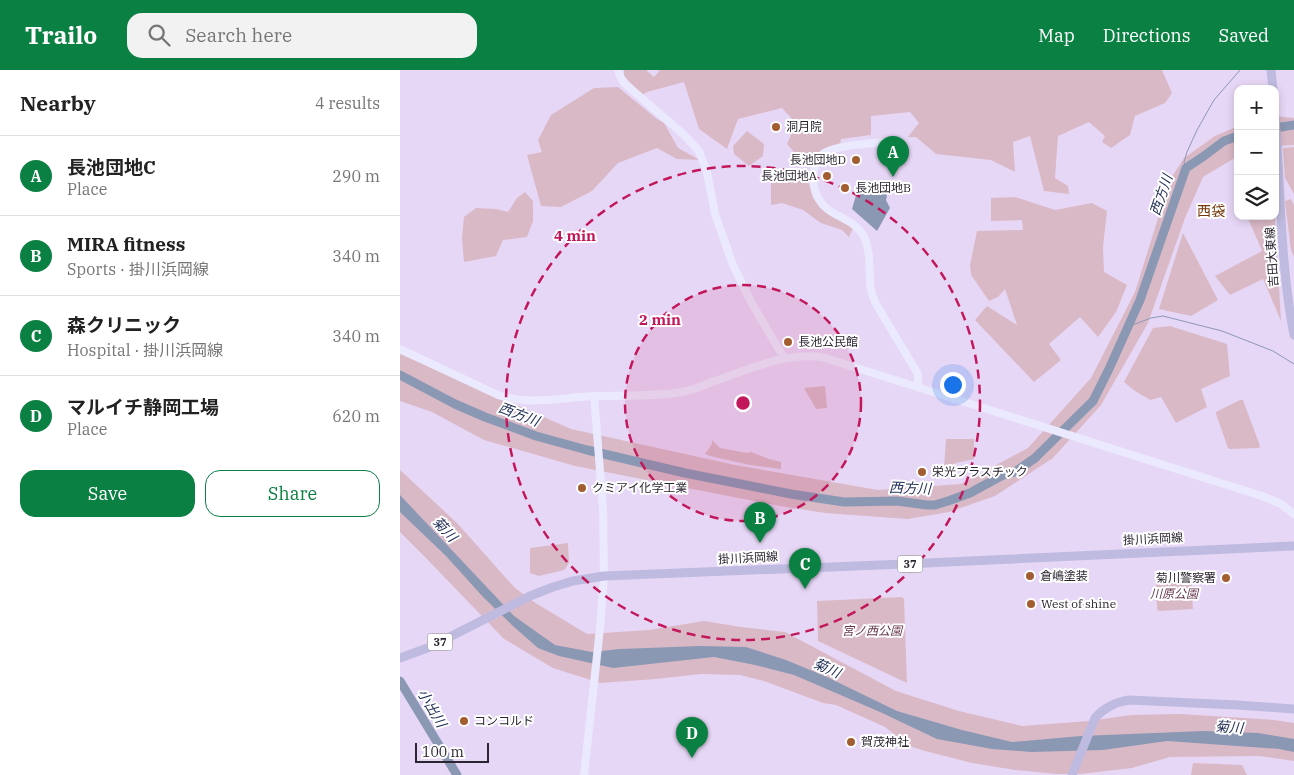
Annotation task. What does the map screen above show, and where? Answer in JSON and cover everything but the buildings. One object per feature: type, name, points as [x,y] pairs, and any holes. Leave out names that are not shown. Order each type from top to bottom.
[{"type":"main road","points":[[1271,70],[1273,85]]},
{"type":"main road","name":"吉田大東線","points":[[1276,130],[1285,275],[1288,306],[1294,335]]},
{"type":"main road","name":"掛川浜岡線","points":[[400,658],[430,647],[530,596],[573,581],[604,576],[1294,546]]},
{"type":"main road","points":[[1072,775],[1095,719],[1100,712],[1118,702],[1129,700],[1294,709]]},
{"type":"street","points":[[618,70],[620,78],[624,83],[682,133],[699,151],[707,172],[715,214],[733,265],[751,302],[784,358]]},
{"type":"street","points":[[899,141],[840,147],[830,150],[820,157],[816,164],[813,183],[818,198],[824,206],[858,227],[865,238],[869,250],[871,292],[876,304],[918,374],[918,387]]},
{"type":"street","points":[[400,349],[498,395],[519,401],[667,394],[688,391],[784,358],[822,357],[1270,498],[1294,514]]},
{"type":"street","points":[[584,775],[604,576],[603,508],[594,396]]},
{"type":"green space","points":[[624,70],[646,70],[654,77],[660,70],[1162,70],[1172,93],[1165,103],[1135,116],[1130,135],[1111,148],[1102,142],[1105,136],[1089,122],[1058,136],[1055,178],[1068,186],[1069,194],[1044,191],[1030,136],[1013,142],[1015,172],[991,160],[936,154],[916,137],[908,137],[919,123],[910,112],[871,116],[871,135],[841,139],[840,146],[828,147],[807,167],[787,144],[796,123],[782,108],[738,119],[727,149],[699,129],[684,82],[642,95],[624,76]]},
{"type":"green space","points":[[618,87],[664,123],[678,148],[700,160],[677,159],[657,148],[618,163],[592,191],[561,207],[541,206],[527,155],[542,152],[538,140],[551,115],[594,88]]},
{"type":"green space","points":[[1279,116],[1294,118],[1294,145],[1279,146]]},
{"type":"green space","points":[[1234,128],[1234,158],[1203,177],[1185,218],[1148,323],[1101,405],[1053,458],[995,496],[949,512],[908,519],[825,513],[575,466],[484,440],[432,412],[400,401],[400,354],[571,429],[735,465],[878,490],[961,484],[1028,448],[1091,378],[1135,292],[1170,180],[1184,158],[1215,136]]},
{"type":"green space","points":[[747,131],[764,144],[763,156],[749,166],[734,154],[733,146]]},
{"type":"green space","points":[[1294,147],[1294,194],[1285,178],[1283,148]]},
{"type":"green space","points":[[782,175],[808,180],[813,198],[830,215],[853,228],[849,237],[842,230],[821,223],[803,210],[782,203],[771,205],[771,179]]},
{"type":"green space","points":[[525,192],[533,201],[533,221],[527,237],[503,240],[496,256],[464,262],[462,238],[464,217],[476,208],[508,212],[517,198]]},
{"type":"green space","points":[[1015,197],[1055,210],[1092,203],[1107,211],[1103,247],[1104,272],[1127,285],[1116,312],[1098,337],[1080,317],[1049,344],[1061,360],[1034,382],[975,320],[987,306],[1017,325],[1005,289],[998,297],[989,301],[971,275],[970,265],[977,231],[1023,230],[1022,220],[991,221],[991,198]]},
{"type":"green space","points":[[1291,199],[1294,205],[1294,257],[1291,250],[1285,201]]},
{"type":"green space","points":[[1249,220],[1275,220],[1281,321],[1263,279],[1230,295],[1215,276],[1262,251]]},
{"type":"green space","points":[[1183,233],[1218,300],[1191,316],[1159,309]]},
{"type":"green space","points":[[1170,326],[1227,344],[1230,376],[1201,389],[1207,407],[1176,423],[1161,397],[1150,400],[1124,382],[1153,328]]},
{"type":"green space","points":[[825,386],[827,408],[816,409],[804,388]]},
{"type":"green space","points":[[1243,400],[1260,446],[1259,448],[1228,448],[1216,412]]},
{"type":"green space","points":[[946,439],[974,439],[974,459],[949,466],[946,475],[944,468]]},
{"type":"green space","points":[[712,440],[720,448],[747,453],[751,452],[781,462],[781,469],[750,465],[705,454],[712,444]]},
{"type":"green space","points":[[400,470],[457,523],[515,588],[534,602],[587,634],[649,630],[704,621],[785,632],[896,691],[959,711],[1022,726],[1089,721],[1131,715],[1180,714],[1294,723],[1294,761],[1259,756],[1170,757],[1132,768],[1080,774],[1015,770],[972,763],[909,746],[885,727],[836,705],[823,703],[764,681],[740,675],[701,674],[600,683],[553,668],[504,639],[400,532]]},
{"type":"green space","points":[[568,543],[569,563],[564,570],[539,576],[530,573],[530,548]]},
{"type":"green space","name":"川原公園","points":[[1191,578],[1193,609],[1159,611],[1157,609],[1156,579]]},
{"type":"green space","name":"宮ノ西公園","points":[[902,597],[904,599],[907,683],[818,641],[817,601]]},
{"type":"green space","points":[[1193,763],[1242,765],[1247,775],[1191,775]]},
{"type":"water","points":[[880,182],[887,196],[886,200],[890,208],[877,231],[852,209],[859,185]]},
{"type":"water","points":[[400,495],[514,616],[555,645],[592,652],[700,646],[746,647],[786,660],[827,677],[897,711],[1012,742],[1081,736],[1204,731],[1258,733],[1294,739],[1294,752],[1279,749],[1167,741],[1103,750],[1031,752],[992,749],[937,739],[794,675],[755,665],[714,657],[613,668],[559,656],[538,648],[483,597],[446,556],[400,512]]},
{"type":"waterway","points":[[1186,168],[1184,162],[1197,130],[1214,100],[1240,70]]},
{"type":"waterway","name":"西方川","points":[[1279,127],[1294,125]]},
{"type":"waterway","name":"西方川","points":[[400,375],[455,404],[485,417],[536,436],[587,450],[685,473],[791,494],[844,502],[897,501],[935,505],[970,493],[1003,475],[1015,472],[1035,458],[1093,401],[1140,300],[1186,168],[1224,141],[1234,137]]},
{"type":"waterway","points":[[1127,327],[1151,318],[1163,316],[1222,331],[1273,351],[1294,364]]},
{"type":"waterway","name":"小出川","points":[[400,681],[457,775]]},
{"type":"place","name":"洞月院","points":[[776,127]]},
{"type":"place","name":"長池団地D","points":[[856,160]]},
{"type":"place","name":"長池団地A","points":[[827,176]]},
{"type":"place","name":"長池団地C","points":[[893,177]]},
{"type":"place","name":"長池団地B","points":[[845,188]]},
{"type":"place","name":"長池公民館","points":[[788,342]]},
{"type":"place","name":"栄光プラスチック","points":[[922,472]]},
{"type":"place","name":"クミアイ化学工業","points":[[582,488]]},
{"type":"place","name":"MIRA fitness","points":[[760,543]]},
{"type":"place","name":"倉嶋塗装","points":[[1030,576]]},
{"type":"place","name":"菊川警察署","points":[[1226,578]]},
{"type":"place","name":"森クリニック","points":[[805,589]]},
{"type":"place","name":"West of shine","points":[[1031,604]]},
{"type":"place","name":"コンコルド","points":[[464,721]]},
{"type":"place","name":"賀茂神社","points":[[851,742]]},
{"type":"place","name":"マルイチ静岡工場","points":[[692,758]]},
{"type":"district","name":"西袋","points":[[1211,211]]},
{"type":"water label","name":"菊川","points":[[445,529]]},
{"type":"water label","name":"菊川","points":[[827,668]]},
{"type":"water label","name":"菊川","points":[[1229,727]]}]
